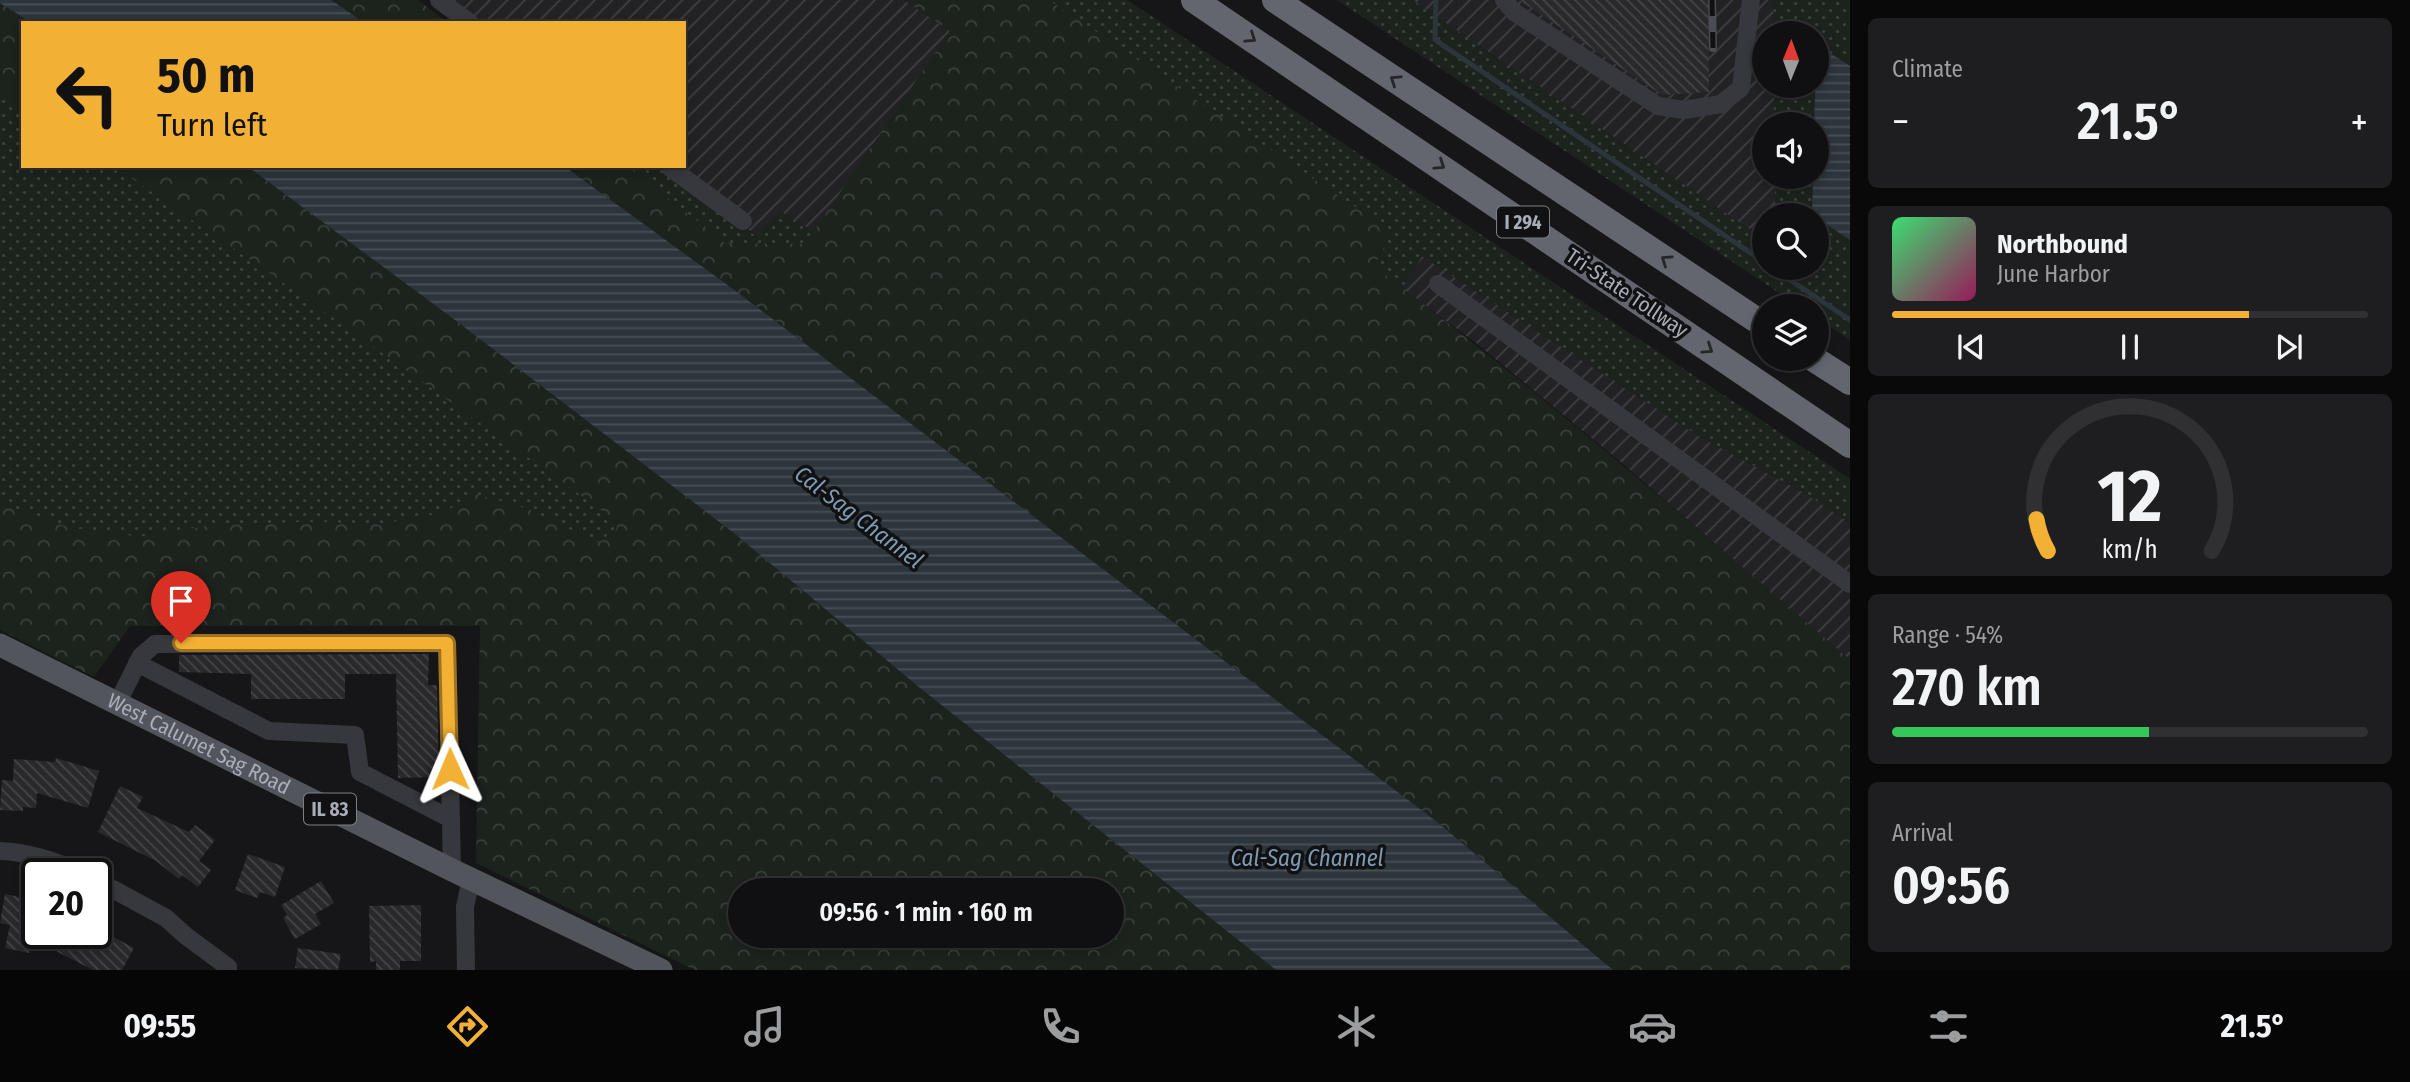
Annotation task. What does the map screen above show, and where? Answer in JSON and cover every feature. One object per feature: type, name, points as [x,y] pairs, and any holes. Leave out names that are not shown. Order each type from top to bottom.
[{"type":"highway","name":"Tri-State Tollway","points":[[1194,0],[1850,445]]},
{"type":"highway","name":"I 294","points":[[1275,0],[1752,317]]},
{"type":"highway","points":[[1829,369],[1850,383]]},
{"type":"main road","name":"West Calumet Sag Road","points":[[0,645],[462,875],[661,970]]},
{"type":"street","points":[[439,0],[467,21]]},
{"type":"street","points":[[1504,0],[1514,12],[1658,106],[1684,110],[1721,104],[1741,88],[1751,0]]},
{"type":"street","points":[[671,168],[743,221]]},
{"type":"street","points":[[1438,284],[1850,584]]},
{"type":"street","points":[[117,704],[141,656],[155,643],[447,643],[451,819],[462,875],[466,970]]},
{"type":"street","points":[[137,663],[269,731],[355,735],[360,772],[451,819]]},
{"type":"street","points":[[0,851],[20,852],[43,858]]},
{"type":"street","points":[[112,888],[166,918],[228,967],[228,970]]},
{"type":"shaded area","points":[[432,0],[904,0],[950,31],[814,232],[781,212],[758,237],[666,168],[686,168],[686,21],[461,21]]},
{"type":"shaded area","points":[[1412,0],[1773,0],[1774,21],[1752,21],[1752,98],[1774,98],[1774,112],[1752,112],[1752,189],[1775,189],[1775,203],[1752,203],[1752,231]]},
{"type":"shaded area","points":[[1422,256],[1697,435],[1806,494],[1850,523],[1850,660],[1623,464],[1476,343],[1402,288]]},
{"type":"green space","points":[[331,0],[418,0],[445,21],[362,21]]},
{"type":"green space","points":[[904,0],[1049,0],[1392,232],[1374,266],[1556,410],[1850,660],[1850,970],[1613,970],[1436,821],[729,286],[567,168],[630,168],[725,243],[805,244],[950,31]]},
{"type":"green space","points":[[1049,0],[1127,0],[1850,479],[1850,523],[1806,494],[1697,435],[1422,256],[1402,288],[1374,266],[1392,232]]},
{"type":"green space","points":[[1337,0],[1412,0],[1752,231],[1752,275]]},
{"type":"green space","points":[[1773,0],[1850,0],[1850,340],[1829,326],[1829,294],[1781,294],[1760,280],[1829,280],[1829,203],[1775,203],[1775,189],[1829,189],[1829,112],[1774,112],[1774,98],[1829,98],[1829,21],[1774,21]]},
{"type":"green space","points":[[0,3],[29,21],[21,21],[21,106],[0,92]]},
{"type":"green space","points":[[0,92],[21,106],[21,168],[117,168],[304,297],[618,522],[616,530],[597,543],[530,510],[476,494],[444,513],[382,524],[310,522],[212,525],[140,537],[71,528],[0,504]]},
{"type":"green space","points":[[117,168],[250,168],[455,320],[735,534],[920,688],[1276,970],[695,970],[476,863],[480,626],[130,626],[94,677],[0,630],[0,504],[71,528],[140,537],[212,525],[310,522],[382,524],[443,513],[476,494],[530,510],[597,543],[616,530],[618,522],[304,297]]},
{"type":"green space","points":[[630,168],[666,168],[757,237],[781,212],[814,232],[805,244],[725,243]]},
{"type":"water","points":[[0,0],[331,0],[362,21],[29,21],[0,3]]},
{"type":"water","points":[[1829,53],[1850,66],[1850,240],[1829,226],[1829,203],[1812,203],[1813,189],[1829,189],[1829,112],[1814,112],[1815,98],[1829,98]]},
{"type":"water","name":"Cal-Sag Channel","points":[[250,168],[567,168],[729,286],[1436,821],[1613,970],[1276,970],[920,688],[735,534],[455,320]]},
{"type":"building","points":[[1519,0],[1708,0],[1709,92],[1662,95]]},
{"type":"building","points":[[429,654],[428,685],[437,685],[439,777],[398,778],[396,674],[345,674],[345,699],[251,699],[251,674],[179,672],[179,655]]},
{"type":"building","points":[[56,758],[99,771],[88,808],[37,793],[36,808],[23,807],[23,811],[0,810],[2,780],[13,781],[14,759],[55,762]]},
{"type":"building","points":[[120,786],[143,797],[137,808],[189,832],[195,825],[215,840],[199,861],[211,870],[198,887],[182,875],[179,879],[156,861],[98,832]]},
{"type":"building","points":[[248,854],[285,867],[275,897],[260,892],[257,898],[235,890]]},
{"type":"building","points":[[321,881],[334,903],[315,914],[321,924],[295,939],[283,918],[287,915],[281,905]]},
{"type":"building","points":[[5,894],[21,897],[21,949],[30,949],[29,953],[5,948],[10,925],[0,923]]},
{"type":"building","points":[[421,905],[421,961],[400,961],[400,970],[376,970],[376,961],[370,962],[369,906]]},
{"type":"building","points":[[112,936],[134,948],[122,970],[93,970],[52,949],[112,949]]},
{"type":"building","points":[[298,948],[341,954],[338,970],[295,968]]},
{"type":"waterway","points":[[1436,0],[1435,39],[1441,44],[1752,254]]},
{"type":"waterway","points":[[1790,280],[1850,320]]},
{"type":"railway","points":[[1712,0],[1713,48]]},
{"type":"route","points":[[181,643],[447,643],[450,769]]}]
